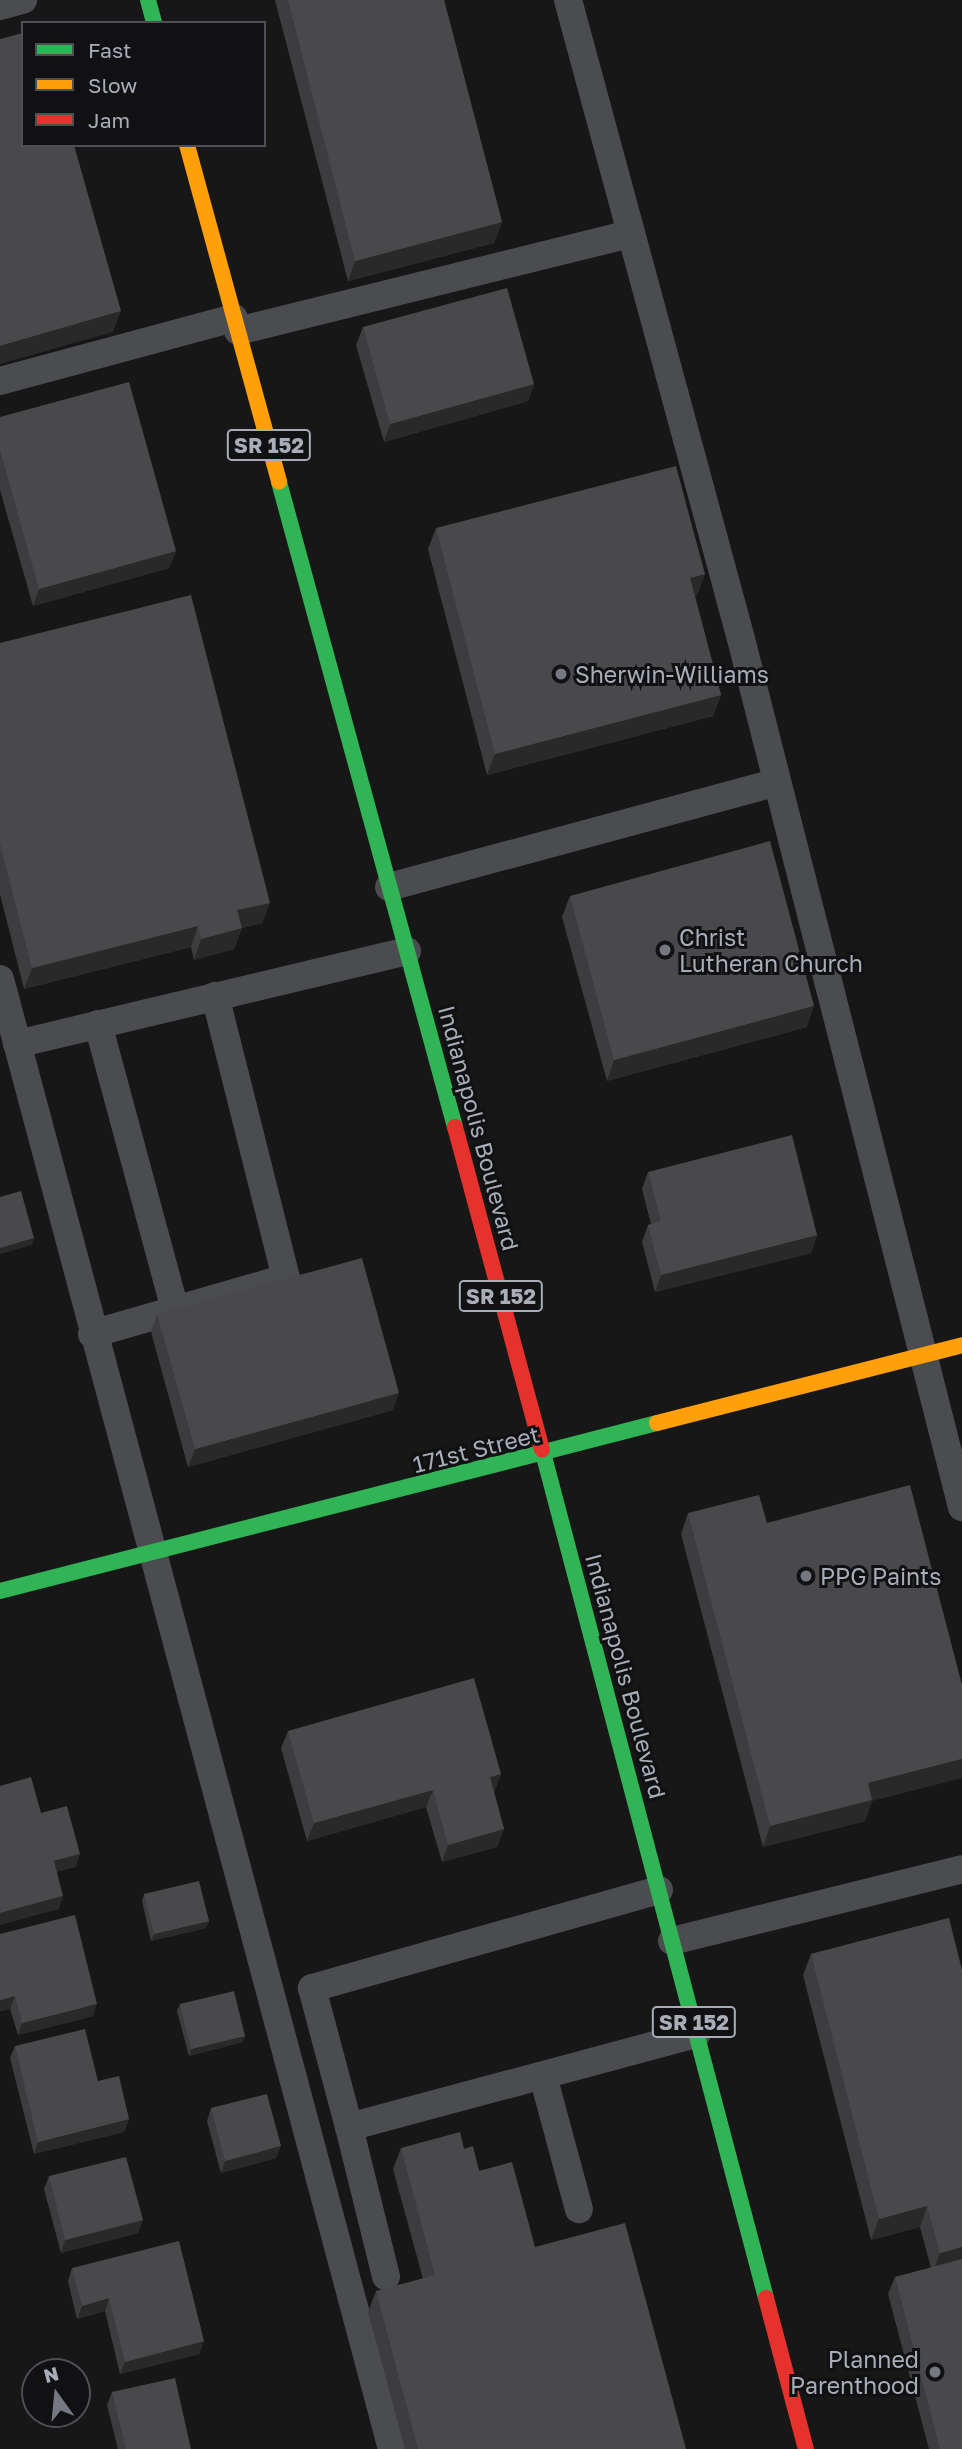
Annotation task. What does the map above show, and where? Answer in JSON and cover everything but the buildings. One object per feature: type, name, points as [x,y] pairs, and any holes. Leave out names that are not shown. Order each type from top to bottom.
[{"type":"main road","points":[[148,0],[153,21]]},
{"type":"main road","name":"Indianapolis Boulevard","points":[[188,147],[544,1455],[806,2449]]},
{"type":"main road","name":"171st Street","points":[[0,1591],[544,1455],[962,1345]]},
{"type":"lane","points":[[0,6],[23,0]]},
{"type":"lane","points":[[568,0],[777,782],[921,1356],[962,1507]]},
{"type":"lane","points":[[0,381],[631,234]]},
{"type":"lane","points":[[389,887],[777,782]]},
{"type":"lane","points":[[17,1044],[407,951]]},
{"type":"lane","points":[[0,979],[92,1334],[153,1552],[392,2449]]},
{"type":"lane","points":[[92,1334],[286,1278],[215,996]]},
{"type":"lane","points":[[98,1024],[175,1309]]},
{"type":"lane","points":[[673,1941],[962,1869]]},
{"type":"lane","points":[[386,2277],[312,1988],[659,1890]]},
{"type":"lane","points":[[349,2127],[697,2034]]},
{"type":"lane","points":[[543,2076],[579,2209]]},
{"type":"traffic: fast","points":[[148,0],[153,21]]},
{"type":"traffic: fast","points":[[279,482],[455,1127]]},
{"type":"traffic: fast","points":[[0,1591],[657,1423]]},
{"type":"traffic: fast","points":[[542,1449],[766,2298]]},
{"type":"traffic: slow","points":[[188,147],[279,482]]},
{"type":"traffic: slow","points":[[657,1423],[962,1345]]},
{"type":"traffic: jam","points":[[455,1127],[542,1449]]},
{"type":"traffic: jam","points":[[766,2298],[806,2449]]},
{"type":"place","name":"Sherwin-Williams","points":[[561,674]]},
{"type":"place","name":"Christ Lutheran Church","points":[[665,950]]},
{"type":"place","name":"PPG Paints","points":[[806,1576]]},
{"type":"place","name":"Planned Parenthood","points":[[935,2372]]}]
